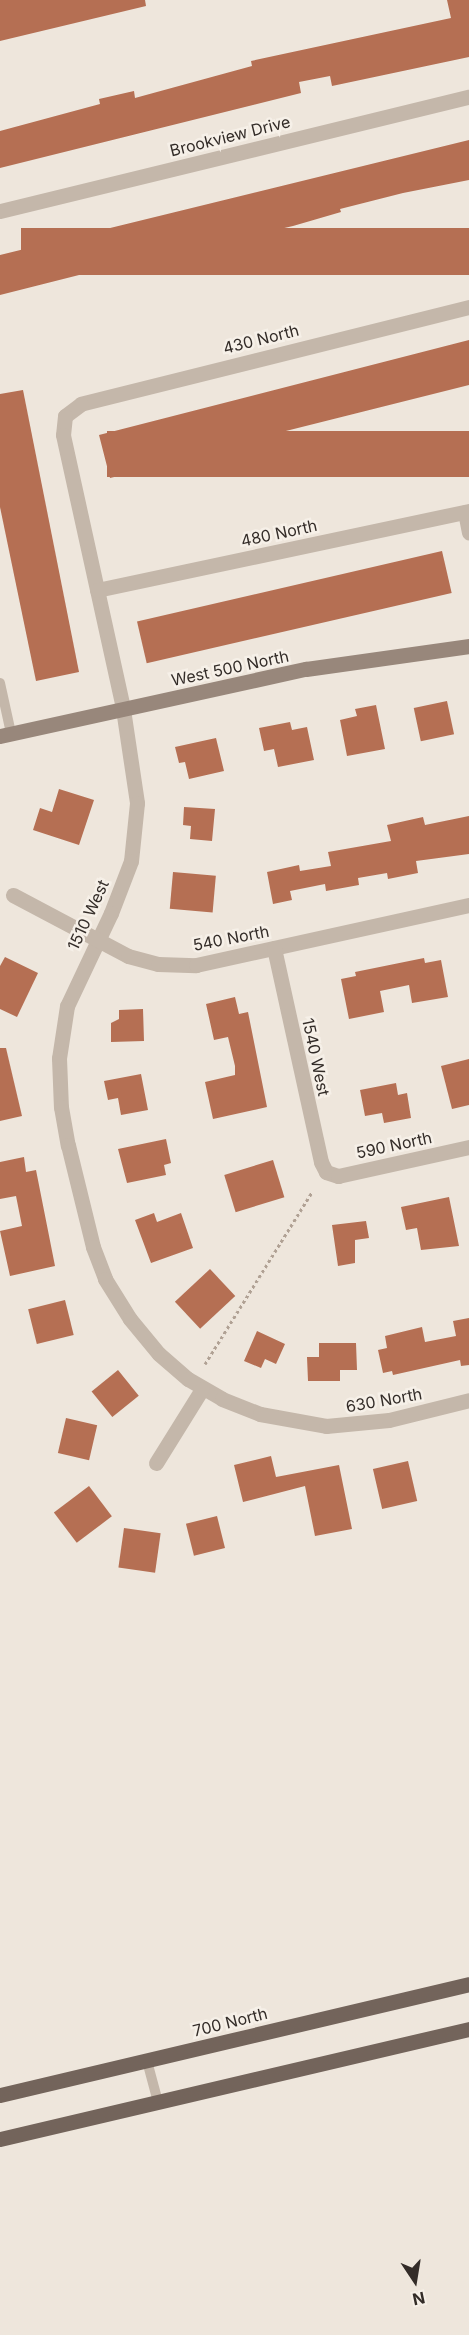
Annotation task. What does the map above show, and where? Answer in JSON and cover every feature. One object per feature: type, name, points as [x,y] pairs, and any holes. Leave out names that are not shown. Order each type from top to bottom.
[{"type":"main road","name":"700 North","points":[[0,2095],[469,1983]]},
{"type":"main road","points":[[0,2139],[469,2029]]},
{"type":"street","name":"Brookview Drive","points":[[0,211],[469,97]]},
{"type":"street","name":"430 North","points":[[65,416],[81,404],[469,307]]},
{"type":"street","name":"1510 West","points":[[65,416],[63,435],[123,710],[137,802],[131,861],[67,1006],[59,1058],[61,1107],[93,1247],[105,1279],[130,1319],[159,1354],[202,1389]]},
{"type":"street","name":"480 North","points":[[97,590],[467,512]]},
{"type":"street","points":[[467,512],[469,533]]},
{"type":"street","name":"West 500 North","points":[[6,735],[306,669],[469,646]]},
{"type":"street","name":"540 North","points":[[13,895],[128,956],[158,964],[196,965],[469,905]]},
{"type":"street","name":"1540 West","points":[[274,948],[321,1162],[326,1172]]},
{"type":"street","name":"590 North","points":[[326,1172],[338,1176],[469,1147]]},
{"type":"street","points":[[156,1463],[202,1389]]},
{"type":"street","name":"630 North","points":[[202,1389],[260,1414],[326,1426],[389,1420],[469,1400]]},
{"type":"lane","points":[[0,683],[6,735]]},
{"type":"lane","points":[[147,2061],[158,2102]]},
{"type":"path","points":[[205,1364],[312,1192]]},
{"type":"building","points":[[0,0],[145,0],[146,6],[0,41]]},
{"type":"building","points":[[447,0],[469,0],[469,57],[332,86],[330,76],[299,82],[301,93],[0,168],[0,131],[100,104],[99,99],[134,91],[135,98],[252,66],[251,61],[451,18]]},
{"type":"building","points":[[469,140],[469,180],[403,193],[340,209],[341,212],[293,226],[250,236],[249,232],[0,295],[0,255]]},
{"type":"building","points":[[21,228],[469,228],[469,275],[21,275]]},
{"type":"building","points":[[469,340],[469,385],[130,470],[131,473],[110,478],[99,435]]},
{"type":"building","points":[[23,390],[79,672],[36,681],[0,507],[0,394]]},
{"type":"building","points":[[107,431],[469,431],[469,477],[107,477]]},
{"type":"building","points":[[442,551],[452,593],[147,663],[137,621]]},
{"type":"building","points":[[447,701],[454,734],[421,741],[414,708]]},
{"type":"building","points":[[376,705],[385,749],[347,756],[340,720],[357,716],[355,709]]},
{"type":"building","points":[[290,722],[292,730],[307,727],[314,760],[278,767],[274,749],[264,751],[259,728]]},
{"type":"building","points":[[216,738],[224,771],[189,779],[185,762],[179,763],[175,747]]},
{"type":"building","points":[[59,789],[94,800],[79,845],[33,830],[40,808],[52,812]]},
{"type":"building","points":[[184,807],[215,809],[212,841],[190,839],[191,826],[183,825]]},
{"type":"building","points":[[469,816],[469,854],[416,861],[418,873],[388,879],[387,873],[358,878],[359,885],[326,891],[325,884],[290,891],[292,900],[273,904],[267,872],[299,865],[300,871],[331,866],[328,852],[391,841],[387,825],[423,817],[425,825]]},
{"type":"building","points":[[173,872],[216,876],[213,913],[170,909]]},
{"type":"building","points":[[5,957],[38,973],[17,1017],[0,1009],[0,966]]},
{"type":"building","points":[[424,958],[425,963],[441,960],[448,997],[412,1003],[409,985],[380,991],[384,1012],[349,1019],[341,979],[356,976],[355,972]]},
{"type":"building","points":[[235,997],[239,1014],[248,1012],[267,1107],[213,1119],[205,1082],[235,1075],[235,1066],[228,1037],[214,1040],[206,1004]]},
{"type":"building","points":[[143,1009],[144,1041],[111,1042],[111,1023],[119,1019],[119,1010]]},
{"type":"building","points":[[0,1048],[6,1048],[22,1116],[0,1121]]},
{"type":"building","points":[[469,1059],[469,1105],[452,1109],[441,1066]]},
{"type":"building","points":[[141,1074],[148,1110],[121,1115],[118,1098],[108,1100],[104,1081]]},
{"type":"building","points":[[396,1083],[398,1095],[407,1093],[411,1118],[384,1123],[382,1113],[365,1116],[360,1090]]},
{"type":"building","points":[[166,1139],[171,1163],[164,1165],[166,1175],[127,1183],[118,1149]]},
{"type":"building","points":[[24,1157],[26,1172],[36,1170],[55,1266],[10,1276],[0,1231],[22,1226],[16,1196],[0,1199],[0,1162]]},
{"type":"building","points":[[273,1160],[284,1197],[236,1212],[224,1175]]},
{"type":"building","points":[[449,1197],[459,1246],[421,1250],[417,1228],[406,1230],[401,1207]]},
{"type":"building","points":[[154,1213],[157,1222],[181,1213],[193,1248],[151,1263],[135,1220]]},
{"type":"building","points":[[366,1221],[369,1238],[355,1240],[355,1263],[338,1266],[332,1225]]},
{"type":"building","points":[[210,1269],[235,1296],[200,1329],[175,1302]]},
{"type":"building","points":[[65,1300],[74,1335],[37,1344],[28,1309]]},
{"type":"building","points":[[469,1318],[469,1365],[461,1366],[460,1360],[393,1375],[392,1371],[383,1373],[378,1350],[387,1348],[385,1336],[422,1327],[425,1342],[456,1336],[453,1321]]},
{"type":"building","points":[[257,1331],[285,1344],[276,1364],[265,1359],[261,1368],[244,1361]]},
{"type":"building","points":[[319,1343],[356,1343],[357,1370],[340,1370],[340,1381],[308,1381],[307,1357],[319,1357]]},
{"type":"building","points":[[118,1370],[139,1396],[112,1417],[92,1391]]},
{"type":"building","points":[[66,1418],[97,1425],[89,1460],[58,1453]]},
{"type":"building","points":[[271,1456],[276,1477],[339,1465],[352,1529],[315,1536],[305,1486],[243,1502],[234,1465]]},
{"type":"building","points":[[408,1461],[417,1501],[382,1509],[373,1469]]},
{"type":"building","points":[[89,1486],[112,1516],[77,1543],[54,1512]]},
{"type":"building","points":[[217,1516],[225,1548],[194,1556],[186,1524]]},
{"type":"building","points":[[124,1528],[161,1533],[155,1573],[118,1568]]}]
